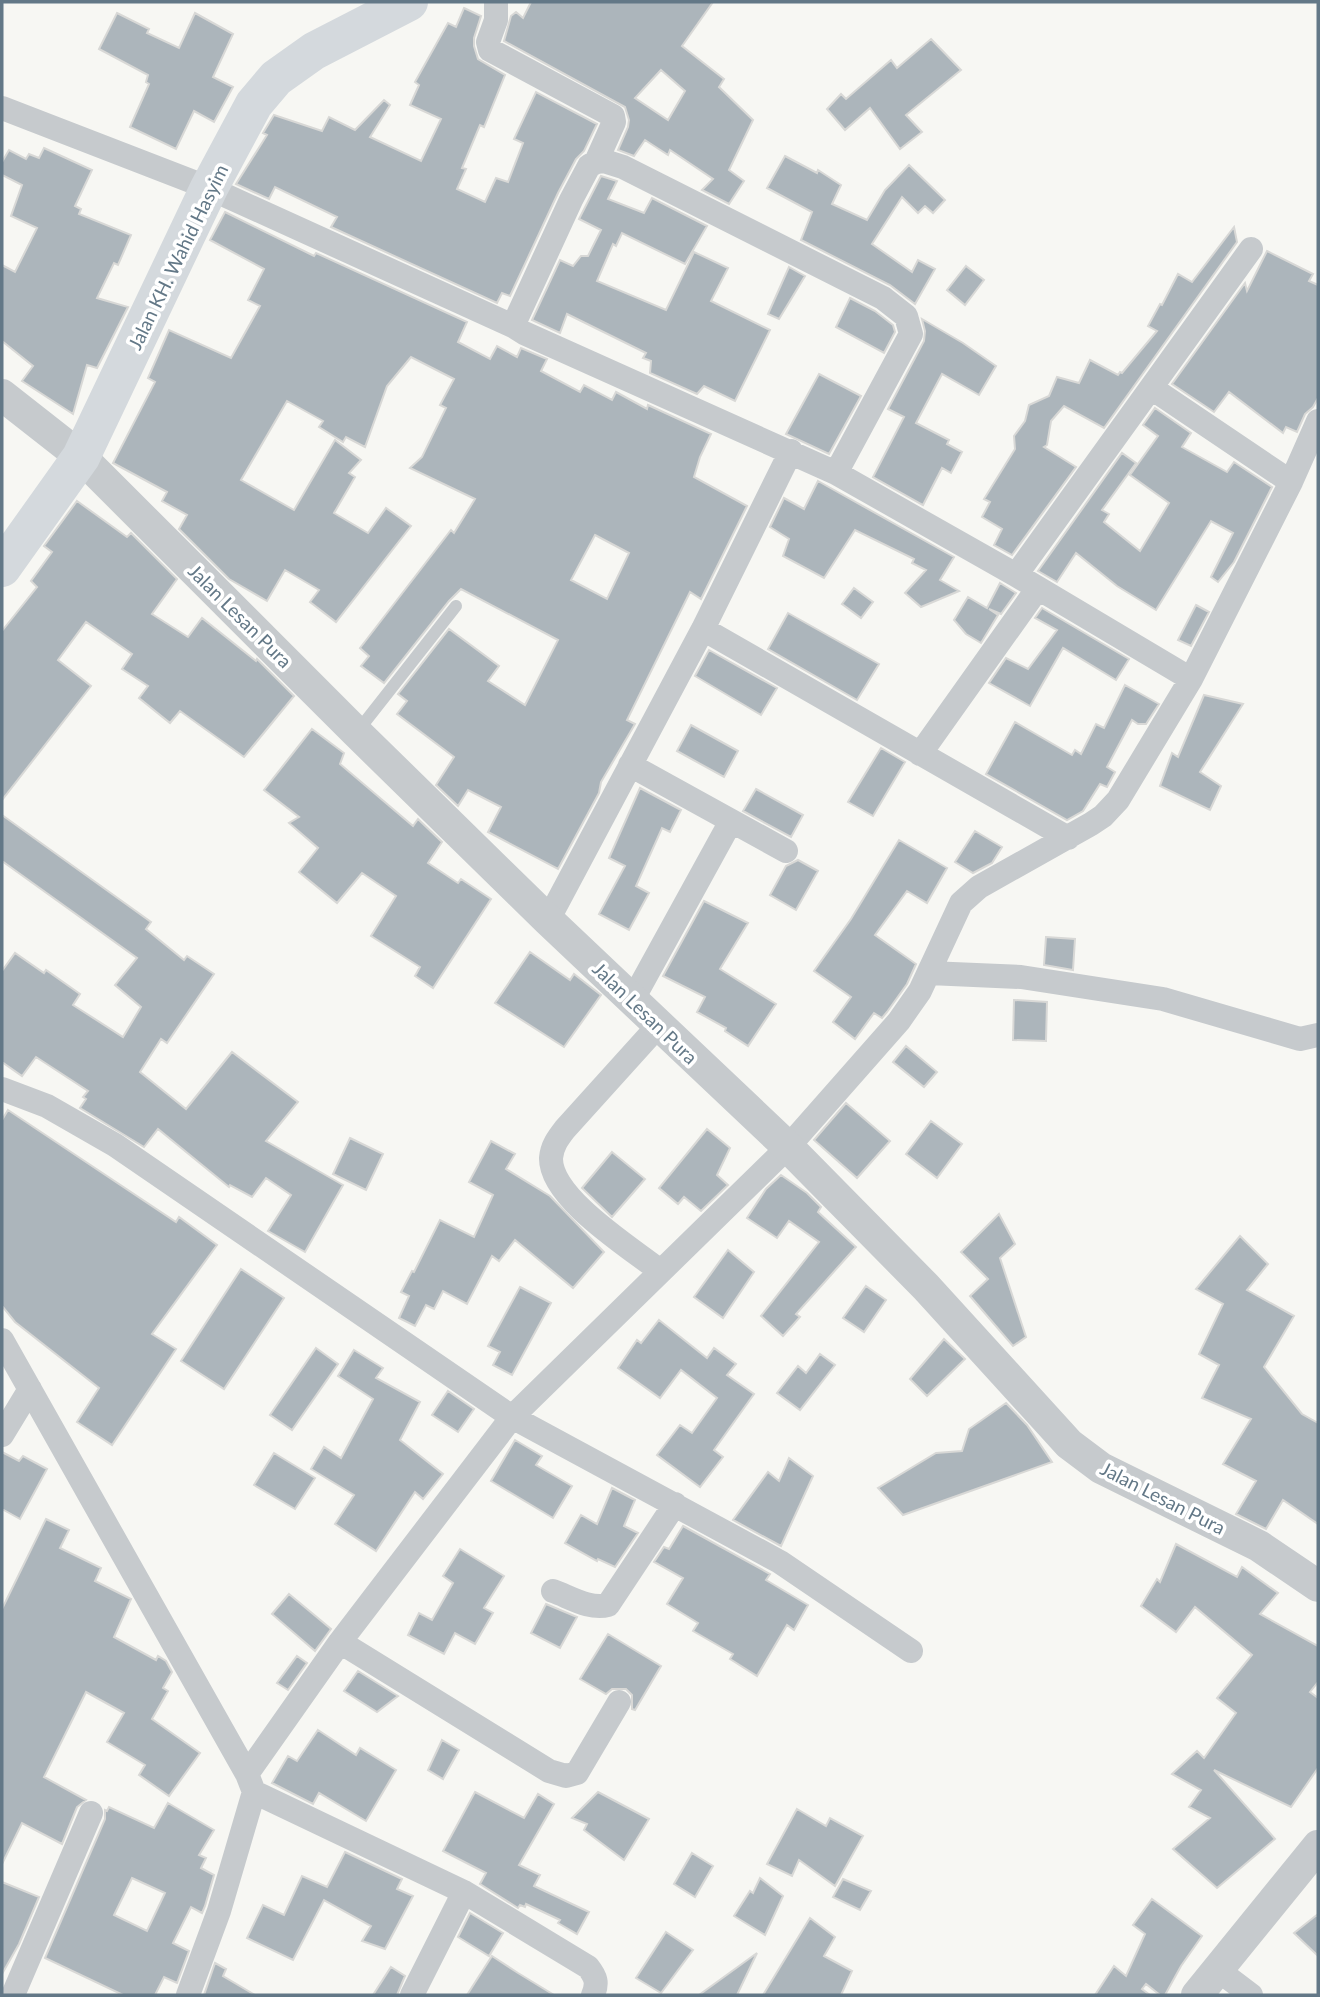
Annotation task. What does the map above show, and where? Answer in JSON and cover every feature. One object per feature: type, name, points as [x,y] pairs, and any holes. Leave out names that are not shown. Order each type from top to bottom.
[{"type":"main road","name":"Jalan KH. Wahid Hasyim","points":[[2,568],[81,457],[209,188],[254,104],[276,78],[387,6]]},
{"type":"street","points":[[496,2],[496,20],[488,42],[490,50],[613,116],[614,122],[596,162],[585,173],[571,200],[513,326]]},
{"type":"street","points":[[2,108],[209,188],[524,333],[836,472],[1191,679]]},
{"type":"street","points":[[596,162],[604,161],[623,167],[883,298],[906,316],[911,334],[836,472]]},
{"type":"street","points":[[1016,575],[1153,389],[1251,249]]},
{"type":"street","points":[[1153,389],[1291,482]]},
{"type":"street","name":"Jalan Lesan Pura","points":[[2,395],[81,457],[548,920],[788,1147],[926,1287],[1069,1444],[1101,1468],[1259,1546],[1318,1586]]},
{"type":"street","points":[[188,1995],[219,1911],[251,1783],[340,1642],[512,1417],[788,1147],[899,1021],[920,991],[961,903],[969,895],[1104,816],[1118,800],[1191,679],[1291,482],[1318,421]]},
{"type":"street","points":[[548,920],[703,629],[791,451]]},
{"type":"street","points":[[920,754],[1038,588]]},
{"type":"street","points":[[703,629],[1068,838]]},
{"type":"street","points":[[630,765],[786,850]]},
{"type":"street","points":[[632,1001],[731,821]]},
{"type":"street","points":[[929,973],[1021,977],[1163,999],[1300,1039],[1318,1035]]},
{"type":"street","points":[[658,1026],[565,1129],[553,1146],[551,1160],[554,1175],[567,1195],[660,1271]]},
{"type":"street","points":[[2,1089],[47,1107],[115,1145],[512,1417],[780,1562],[911,1651]]},
{"type":"street","points":[[2,1340],[251,1783],[464,1892],[588,1967],[596,1977],[593,1995]]},
{"type":"street","points":[[2,1435],[30,1389]]},
{"type":"street","points":[[553,1591],[589,1604],[601,1607],[608,1605],[675,1504]]},
{"type":"street","points":[[340,1642],[549,1771],[566,1776],[577,1773],[619,1702]]},
{"type":"street","points":[[13,1995],[91,1813]]},
{"type":"street","points":[[1197,1995],[1318,1846]]},
{"type":"street","points":[[412,1995],[464,1892]]},
{"type":"street","points":[[1218,1970],[1251,1995]]},
{"type":"lane","points":[[356,732],[456,606]]},
{"type":"building","points":[[531,2],[713,2],[682,46],[724,79],[719,87],[753,120],[729,170],[744,181],[729,204],[702,190],[713,179],[670,150],[668,155],[645,140],[634,156],[618,150],[628,127],[625,107],[504,41],[511,16],[516,12],[523,18]],"holes":[[[661,70],[685,91],[668,120],[635,98]]]},
{"type":"building","points":[[464,8],[481,16],[474,38],[478,59],[505,75],[484,127],[480,125],[462,168],[466,169],[457,189],[485,202],[496,178],[508,182],[523,143],[514,139],[536,92],[597,124],[558,193],[510,296],[502,293],[497,303],[331,227],[337,217],[275,187],[269,199],[236,184],[267,135],[263,133],[274,115],[322,131],[329,117],[355,130],[384,100],[390,105],[370,137],[421,161],[441,119],[410,105],[419,85],[415,82],[448,23],[456,27]]},
{"type":"building","points":[[117,13],[149,29],[147,33],[179,48],[195,13],[233,34],[213,77],[233,87],[214,122],[194,111],[176,149],[130,127],[149,84],[146,82],[148,75],[99,49]]},
{"type":"building","points":[[931,39],[961,70],[906,115],[922,132],[900,149],[870,108],[845,130],[827,109],[841,94],[846,99],[891,60],[897,68]]},
{"type":"building","points":[[44,148],[92,170],[75,206],[81,209],[79,214],[131,235],[118,265],[114,263],[97,298],[128,307],[97,368],[87,365],[73,414],[22,381],[33,366],[2,341],[2,265],[15,272],[37,228],[11,216],[22,185],[2,175],[2,162],[9,150],[26,159],[29,154],[39,158]]},
{"type":"building","points":[[785,156],[817,173],[818,170],[841,185],[832,204],[867,220],[885,190],[909,165],[945,200],[933,213],[925,206],[918,213],[902,197],[872,244],[912,272],[918,260],[935,269],[915,304],[890,285],[801,240],[812,212],[767,188]]},
{"type":"building","points":[[601,176],[617,181],[608,199],[644,213],[652,198],[707,226],[685,264],[622,233],[616,246],[613,244],[597,281],[666,310],[694,252],[728,268],[711,301],[770,330],[735,401],[704,386],[697,394],[650,373],[651,361],[643,358],[646,353],[567,314],[560,333],[532,320],[560,260],[573,266],[581,256],[588,256],[601,230],[579,219]]},
{"type":"building","points":[[225,212],[314,256],[316,253],[467,322],[458,342],[490,359],[497,346],[517,357],[521,348],[547,359],[541,371],[580,392],[584,385],[612,400],[616,392],[647,409],[648,405],[711,434],[694,477],[747,506],[701,599],[690,592],[627,720],[635,724],[601,782],[599,793],[558,869],[488,832],[501,807],[468,790],[458,806],[436,785],[454,757],[397,714],[407,701],[398,694],[449,629],[499,666],[488,681],[525,705],[558,640],[461,589],[384,683],[361,666],[369,656],[360,648],[451,530],[454,533],[475,499],[410,468],[422,457],[446,408],[440,405],[454,379],[411,357],[387,386],[365,447],[346,437],[343,442],[319,427],[323,421],[287,401],[241,480],[294,510],[335,440],[361,460],[349,473],[355,477],[334,513],[368,533],[386,508],[411,526],[336,622],[310,602],[319,590],[285,570],[267,601],[229,579],[179,529],[187,515],[162,501],[167,492],[113,463],[155,382],[148,378],[169,330],[231,358],[260,306],[248,300],[264,269],[210,240]],"holes":[[[595,535],[629,553],[607,599],[571,580]]]},
{"type":"building","points":[[1234,227],[1237,242],[1104,428],[1064,406],[1051,421],[1047,445],[1044,447],[1076,467],[1012,555],[994,545],[1002,529],[982,517],[990,502],[984,499],[1015,449],[1014,436],[1025,421],[1029,405],[1049,396],[1057,377],[1079,383],[1090,360],[1118,375],[1122,373],[1157,331],[1148,326],[1178,274],[1192,282]]},
{"type":"building","points":[[1267,251],[1313,274],[1309,281],[1318,285],[1318,398],[1305,414],[1297,432],[1286,427],[1283,433],[1229,392],[1214,412],[1172,384],[1245,283],[1247,291]]},
{"type":"building","points":[[966,266],[984,280],[965,305],[947,290]]},
{"type":"building","points":[[789,267],[805,276],[779,319],[768,314]]},
{"type":"building","points":[[850,298],[875,311],[893,325],[895,332],[884,353],[836,327]]},
{"type":"building","points":[[922,319],[996,366],[979,395],[942,374],[916,423],[949,440],[947,444],[962,452],[951,473],[942,468],[923,505],[873,477],[904,417],[888,409],[924,341]]},
{"type":"building","points":[[819,374],[861,396],[829,454],[786,434]]},
{"type":"building","points":[[1155,408],[1191,433],[1182,447],[1227,472],[1234,462],[1272,487],[1234,562],[1218,582],[1211,577],[1233,533],[1211,521],[1156,610],[1117,586],[1076,553],[1057,582],[1038,571],[1122,453],[1136,463],[1102,510],[1109,514],[1104,522],[1140,551],[1169,503],[1130,475],[1158,436],[1143,425]]},
{"type":"building","points":[[818,481],[954,557],[940,580],[959,591],[921,607],[905,593],[926,570],[912,563],[914,559],[855,530],[824,578],[783,556],[789,539],[770,527],[784,498],[804,509]]},
{"type":"building","points":[[77,501],[127,537],[131,533],[177,579],[152,614],[188,637],[202,618],[256,661],[257,659],[294,696],[244,757],[180,711],[170,723],[139,698],[148,686],[122,669],[132,654],[86,622],[58,660],[91,686],[2,800],[2,631],[37,587],[31,581],[52,552],[44,546]]},
{"type":"building","points":[[1000,583],[1016,593],[1001,614],[989,609],[998,615],[981,643],[966,634],[954,620],[968,597],[987,608]]},
{"type":"building","points":[[854,588],[873,602],[861,618],[842,604]]},
{"type":"building","points":[[1196,605],[1209,612],[1191,646],[1178,640]]},
{"type":"building","points":[[1042,608],[1129,659],[1116,680],[1063,648],[1030,706],[989,683],[1006,658],[1028,669],[1057,630],[1035,618]]},
{"type":"building","points":[[788,613],[879,664],[857,700],[768,649]]},
{"type":"building","points":[[709,650],[777,688],[761,715],[695,676]]},
{"type":"building","points":[[1125,685],[1159,704],[1146,724],[1138,724],[1132,720],[1107,767],[1115,772],[1107,787],[1100,784],[1083,811],[1067,820],[986,774],[1015,722],[1072,755],[1075,750],[1081,754],[1096,724],[1104,728]]},
{"type":"building","points":[[1204,695],[1243,704],[1200,772],[1221,786],[1210,810],[1160,786],[1172,753],[1178,757]]},
{"type":"building","points":[[691,725],[738,751],[724,777],[677,751]]},
{"type":"building","points":[[312,729],[344,753],[340,764],[413,826],[418,819],[442,842],[428,863],[458,883],[461,879],[491,899],[433,988],[415,976],[420,967],[371,936],[396,896],[362,873],[337,903],[299,872],[318,848],[289,823],[299,817],[264,790]]},
{"type":"building","points":[[881,748],[905,762],[873,816],[848,802]]},
{"type":"building","points":[[640,788],[681,810],[670,832],[662,828],[636,886],[649,893],[629,930],[599,914],[625,866],[609,858]]},
{"type":"building","points":[[756,789],[803,815],[791,837],[743,811]]},
{"type":"building","points":[[2,815],[151,922],[146,929],[184,960],[187,956],[214,974],[167,1043],[161,1039],[140,1072],[186,1109],[232,1052],[298,1102],[266,1141],[343,1185],[305,1252],[268,1231],[291,1195],[266,1178],[252,1197],[230,1185],[229,1187],[158,1129],[144,1147],[80,1108],[88,1091],[36,1057],[22,1076],[2,1062],[2,971],[15,953],[44,973],[46,970],[80,994],[73,1005],[123,1037],[141,1007],[115,985],[137,958],[2,861]]},
{"type":"building","points":[[975,831],[1002,847],[992,863],[973,873],[955,862]]},
{"type":"building","points":[[899,840],[947,868],[927,903],[907,891],[875,935],[916,964],[907,984],[887,1012],[882,1018],[874,1013],[855,1039],[833,1022],[851,997],[814,971],[851,919]]},
{"type":"building","points":[[798,860],[818,871],[796,910],[770,895],[786,866]]},
{"type":"building","points":[[704,901],[748,923],[720,969],[776,1004],[748,1046],[725,1031],[726,1028],[697,1012],[705,997],[663,976]]},
{"type":"building","points":[[1046,937],[1075,939],[1073,970],[1044,965]]},
{"type":"building","points":[[530,952],[570,980],[574,974],[601,995],[564,1047],[495,1003]]},
{"type":"building","points":[[1014,1000],[1047,1002],[1046,1041],[1013,1040]]},
{"type":"building","points":[[906,1046],[937,1072],[924,1087],[893,1062]]},
{"type":"building","points":[[846,1103],[890,1141],[857,1178],[814,1140]]},
{"type":"building","points":[[8,1110],[176,1222],[179,1217],[217,1245],[152,1334],[176,1349],[112,1445],[77,1422],[99,1388],[15,1322],[2,1306],[2,1120]]},
{"type":"building","points":[[931,1121],[962,1144],[937,1178],[906,1154]]},
{"type":"building","points":[[707,1129],[730,1148],[717,1175],[728,1185],[701,1211],[684,1197],[678,1204],[659,1188]]},
{"type":"building","points":[[350,1138],[383,1154],[366,1190],[333,1174]]},
{"type":"building","points":[[491,1141],[515,1154],[506,1169],[550,1196],[604,1252],[573,1288],[515,1240],[499,1261],[492,1256],[467,1304],[443,1291],[434,1309],[426,1305],[415,1326],[399,1318],[409,1296],[401,1292],[440,1220],[474,1237],[493,1195],[469,1182]]},
{"type":"building","points":[[612,1152],[645,1179],[612,1217],[582,1188]]},
{"type":"building","points":[[781,1175],[807,1193],[821,1207],[818,1212],[856,1247],[796,1314],[800,1317],[783,1336],[761,1316],[819,1242],[789,1221],[777,1238],[747,1218],[766,1189]]},
{"type":"building","points":[[999,1214],[1015,1244],[1000,1258],[1026,1337],[1013,1346],[970,1296],[988,1279],[961,1252]]},
{"type":"building","points":[[1240,1236],[1268,1264],[1247,1290],[1294,1316],[1264,1367],[1302,1414],[1318,1423],[1318,1524],[1283,1500],[1266,1529],[1236,1514],[1256,1481],[1223,1464],[1251,1419],[1202,1398],[1219,1365],[1199,1354],[1223,1304],[1196,1289]]},
{"type":"building","points":[[728,1250],[754,1272],[723,1318],[694,1297]]},
{"type":"building","points":[[241,1269],[284,1298],[224,1389],[181,1361]]},
{"type":"building","points":[[866,1286],[886,1300],[864,1332],[843,1318]]},
{"type":"building","points":[[520,1287],[551,1303],[512,1375],[493,1365],[500,1352],[488,1346]]},
{"type":"building","points":[[659,1320],[707,1358],[714,1348],[736,1364],[727,1375],[754,1394],[714,1450],[723,1457],[700,1487],[657,1455],[680,1425],[692,1433],[717,1398],[681,1370],[660,1398],[618,1368],[637,1340],[641,1343]]},
{"type":"building","points":[[944,1339],[965,1359],[927,1396],[910,1379]]},
{"type":"building","points":[[316,1348],[338,1364],[292,1430],[270,1415]]},
{"type":"building","points":[[354,1350],[383,1368],[376,1378],[420,1402],[400,1440],[443,1474],[423,1499],[415,1492],[376,1551],[335,1524],[354,1495],[311,1469],[324,1447],[341,1458],[373,1399],[338,1376]]},
{"type":"building","points":[[820,1354],[835,1365],[800,1410],[777,1393],[798,1366],[806,1373]]},
{"type":"building","points":[[448,1391],[474,1409],[458,1432],[432,1415]]},
{"type":"building","points":[[1006,1403],[1027,1425],[1052,1462],[903,1515],[878,1488],[936,1453],[962,1451],[969,1429]]},
{"type":"building","points":[[515,1440],[542,1456],[536,1465],[572,1486],[553,1518],[491,1481]]},
{"type":"building","points":[[2,1452],[19,1461],[23,1456],[47,1469],[20,1519],[2,1509]]},
{"type":"building","points":[[274,1453],[315,1478],[295,1509],[254,1485]]},
{"type":"building","points":[[789,1458],[813,1476],[781,1546],[733,1520],[768,1472],[779,1481]]},
{"type":"building","points":[[612,1488],[635,1500],[624,1526],[638,1533],[615,1567],[598,1559],[597,1561],[565,1543],[581,1515],[597,1524]]},
{"type":"building","points":[[46,1519],[69,1530],[60,1548],[101,1568],[95,1581],[131,1599],[114,1637],[156,1660],[158,1656],[166,1661],[172,1672],[163,1688],[168,1691],[152,1719],[200,1753],[169,1796],[139,1775],[145,1765],[107,1742],[124,1713],[86,1692],[44,1777],[86,1800],[77,1807],[62,1844],[22,1823],[2,1864],[2,1609]]},
{"type":"building","points":[[683,1526],[770,1574],[766,1580],[808,1605],[794,1630],[787,1625],[757,1676],[730,1659],[733,1654],[693,1631],[698,1623],[667,1604],[683,1578],[654,1562],[664,1547],[669,1549]]},
{"type":"building","points":[[1176,1544],[1237,1577],[1242,1567],[1278,1593],[1260,1614],[1318,1646],[1318,1682],[1310,1692],[1318,1698],[1318,1768],[1291,1807],[1214,1770],[1275,1839],[1217,1888],[1173,1849],[1210,1818],[1189,1807],[1201,1790],[1172,1774],[1197,1751],[1204,1758],[1236,1713],[1217,1698],[1252,1655],[1195,1607],[1176,1632],[1141,1606],[1157,1579],[1160,1582]]},
{"type":"building","points":[[460,1549],[504,1576],[484,1608],[493,1613],[475,1644],[455,1633],[444,1654],[408,1635],[419,1613],[432,1620],[453,1583],[443,1576]]},
{"type":"building","points":[[289,1594],[331,1629],[315,1651],[272,1614]]},
{"type":"building","points":[[546,1604],[577,1617],[560,1648],[531,1633]]},
{"type":"building","points":[[608,1634],[661,1666],[635,1710],[632,1709],[632,1695],[626,1689],[612,1689],[606,1694],[580,1679]]},
{"type":"building","points":[[297,1656],[307,1663],[288,1690],[277,1683]]},
{"type":"building","points":[[358,1671],[398,1696],[377,1712],[344,1691]]},
{"type":"building","points":[[318,1730],[356,1755],[360,1748],[396,1770],[366,1821],[319,1793],[313,1804],[272,1783],[288,1756],[297,1761]]},
{"type":"building","points":[[442,1740],[459,1750],[443,1779],[428,1770]]},
{"type":"building","points":[[475,1792],[524,1818],[538,1794],[554,1804],[519,1865],[540,1875],[534,1886],[589,1912],[577,1934],[558,1923],[560,1920],[526,1904],[525,1907],[520,1905],[518,1908],[480,1884],[486,1873],[443,1851]]},
{"type":"building","points":[[598,1792],[649,1819],[624,1860],[584,1830],[587,1824],[572,1818]]},
{"type":"building","points":[[168,1803],[214,1830],[199,1855],[206,1858],[201,1868],[214,1875],[202,1913],[191,1907],[173,1943],[189,1951],[177,1983],[164,1977],[155,1995],[123,1995],[45,1958],[105,1819],[105,1810],[109,1807],[154,1828]],"holes":[[[132,1878],[165,1893],[147,1931],[114,1915]]]},
{"type":"building","points":[[797,1809],[826,1826],[830,1818],[863,1836],[835,1886],[799,1860],[792,1876],[767,1864]]},
{"type":"building","points":[[345,1852],[402,1879],[397,1889],[413,1896],[385,1949],[362,1941],[371,1926],[324,1900],[293,1960],[247,1938],[263,1905],[284,1915],[302,1876],[327,1887]]},
{"type":"building","points":[[692,1853],[713,1866],[695,1897],[674,1884]]},
{"type":"building","points":[[760,1878],[783,1896],[765,1935],[734,1916],[750,1891],[753,1893]]},
{"type":"building","points":[[843,1879],[871,1891],[860,1910],[833,1897]]},
{"type":"building","points":[[2,1882],[39,1897],[19,1944],[2,1974]]},
{"type":"building","points":[[1152,1899],[1202,1936],[1165,1995],[1160,1995],[1146,1984],[1142,1989],[1150,1995],[1095,1995],[1114,1966],[1126,1976],[1145,1934],[1133,1925]]},
{"type":"building","points":[[470,1913],[503,1933],[489,1956],[458,1937]]},
{"type":"building","points":[[1318,1914],[1318,1956],[1294,1933]]},
{"type":"building","points":[[810,1918],[835,1937],[824,1956],[852,1971],[841,1995],[763,1995]]},
{"type":"building","points":[[666,1932],[693,1950],[661,1993],[636,1978]]},
{"type":"building","points":[[757,1953],[737,1995],[699,1995]]},
{"type":"building","points":[[492,1956],[518,1973],[554,1995],[467,1995]]},
{"type":"building","points":[[215,1963],[226,1969],[223,1976],[255,1995],[204,1995]]},
{"type":"building","points":[[391,1967],[405,1976],[397,1995],[373,1995]]}]
